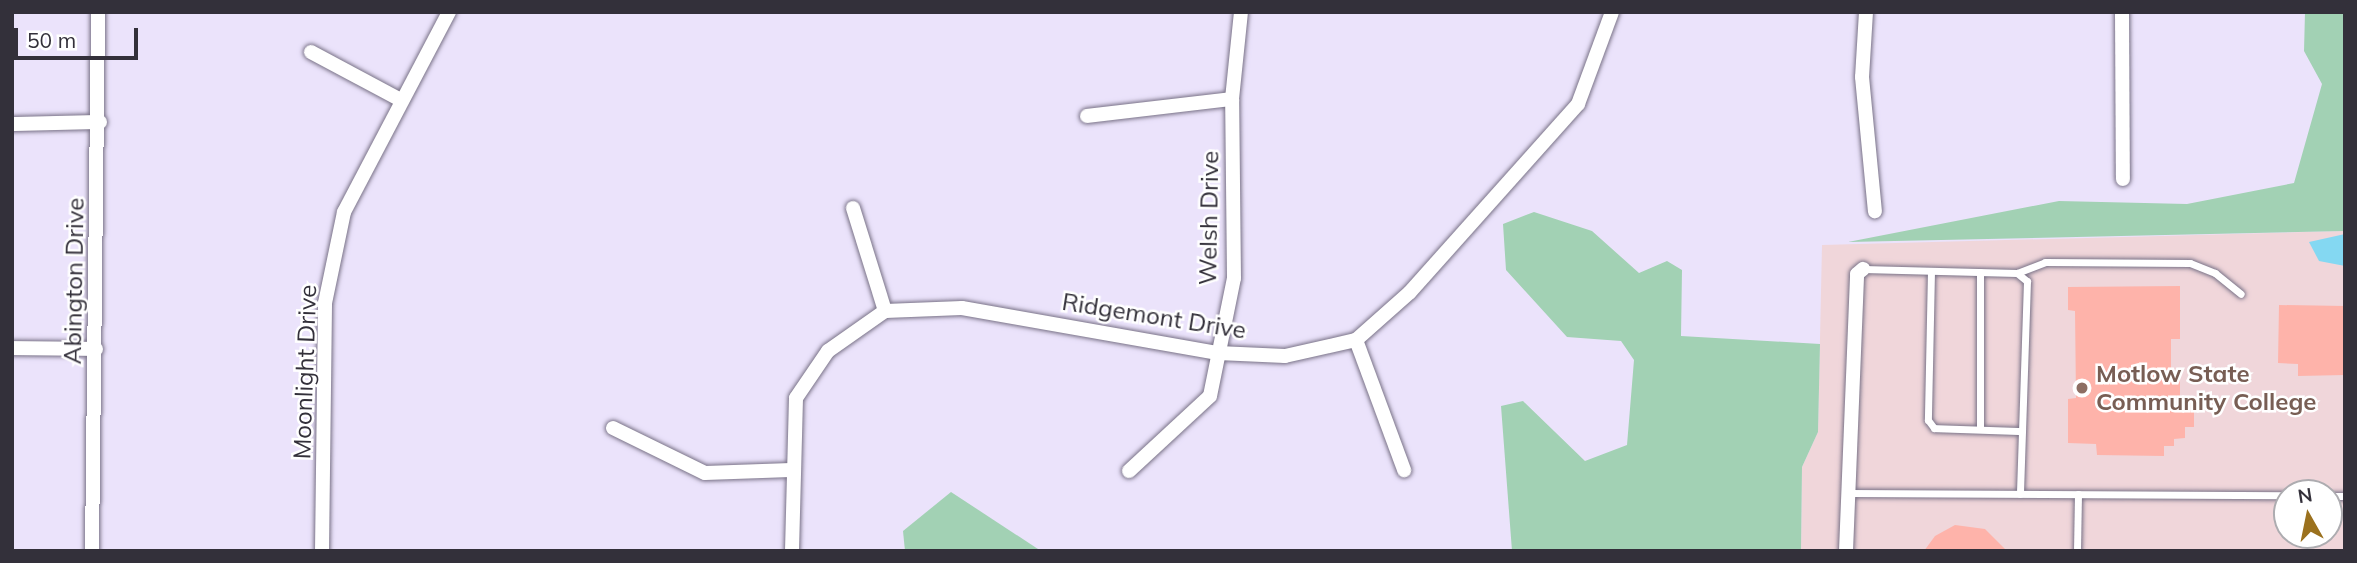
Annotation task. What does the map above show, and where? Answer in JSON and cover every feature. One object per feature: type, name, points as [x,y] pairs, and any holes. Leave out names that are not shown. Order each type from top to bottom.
[{"type":"street","name":"Abington Drive","points":[[92,551],[100,122],[98,12]]},
{"type":"street","name":"Moonlight Drive","points":[[323,551],[325,303],[344,212],[449,12]]},
{"type":"street","name":"Welsh Drive","points":[[1129,471],[1210,396],[1234,278],[1233,99],[1241,12]]},
{"type":"street","name":"Ridgemont Drive","points":[[885,311],[961,308],[1218,353],[1285,356],[1356,340],[1409,292],[1578,104],[1612,12]]},
{"type":"street","points":[[1866,12],[1862,77],[1875,211]]},
{"type":"street","points":[[2122,12],[2123,179]]},
{"type":"street","points":[[311,52],[401,100]]},
{"type":"street","points":[[1087,116],[1233,99]]},
{"type":"street","points":[[12,124],[100,122]]},
{"type":"street","points":[[792,551],[791,470],[796,398],[828,351],[885,311],[853,208]]},
{"type":"street","points":[[1846,551],[1857,274],[1863,269]]},
{"type":"street","points":[[1356,340],[1404,470]]},
{"type":"street","points":[[12,348],[96,349]]},
{"type":"street","points":[[613,428],[705,473],[791,470]]},
{"type":"lane","points":[[1863,269],[2017,273],[2045,262],[2190,262],[2215,273],[2241,294]]},
{"type":"lane","points":[[1931,271],[1928,420],[1934,428],[2022,430]]},
{"type":"lane","points":[[1980,272],[1980,429]]},
{"type":"lane","points":[[2017,273],[2027,281],[2020,494]]},
{"type":"lane","points":[[1848,493],[2273,495]]},
{"type":"lane","points":[[2077,551],[2078,495]]},
{"type":"shaded area","name":"Motlow State Community College","points":[[2345,231],[2345,551],[1801,551],[1802,467],[1818,432],[1822,245]]},
{"type":"green space","points":[[2305,12],[2345,12],[2345,231],[1848,242],[2059,201],[2187,204],[2294,183],[2322,84],[2304,51]]},
{"type":"green space","points":[[1534,212],[1592,231],[1639,273],[1667,261],[1682,270],[1681,336],[1820,344],[1818,432],[1802,467],[1801,551],[1512,551],[1501,406],[1523,401],[1585,461],[1627,445],[1634,360],[1621,341],[1567,337],[1506,270],[1503,224]]},
{"type":"green space","points":[[951,492],[1041,551],[905,551],[903,531]]},
{"type":"water","points":[[2345,234],[2345,266],[2319,261],[2309,242]]},
{"type":"building","points":[[2180,286],[2180,339],[2171,339],[2171,380],[2180,380],[2180,411],[2194,411],[2194,427],[2185,427],[2185,438],[2174,439],[2174,446],[2164,446],[2164,456],[2097,455],[2096,444],[2068,443],[2068,399],[2076,398],[2075,311],[2068,310],[2068,287]]},
{"type":"building","points":[[2279,305],[2345,306],[2345,375],[2298,376],[2298,364],[2278,363]]},
{"type":"building","points":[[1955,525],[1985,529],[2007,551],[1924,551],[1935,536]]},
{"type":"place","name":"Motlow State Community College","points":[[2082,388]]}]
